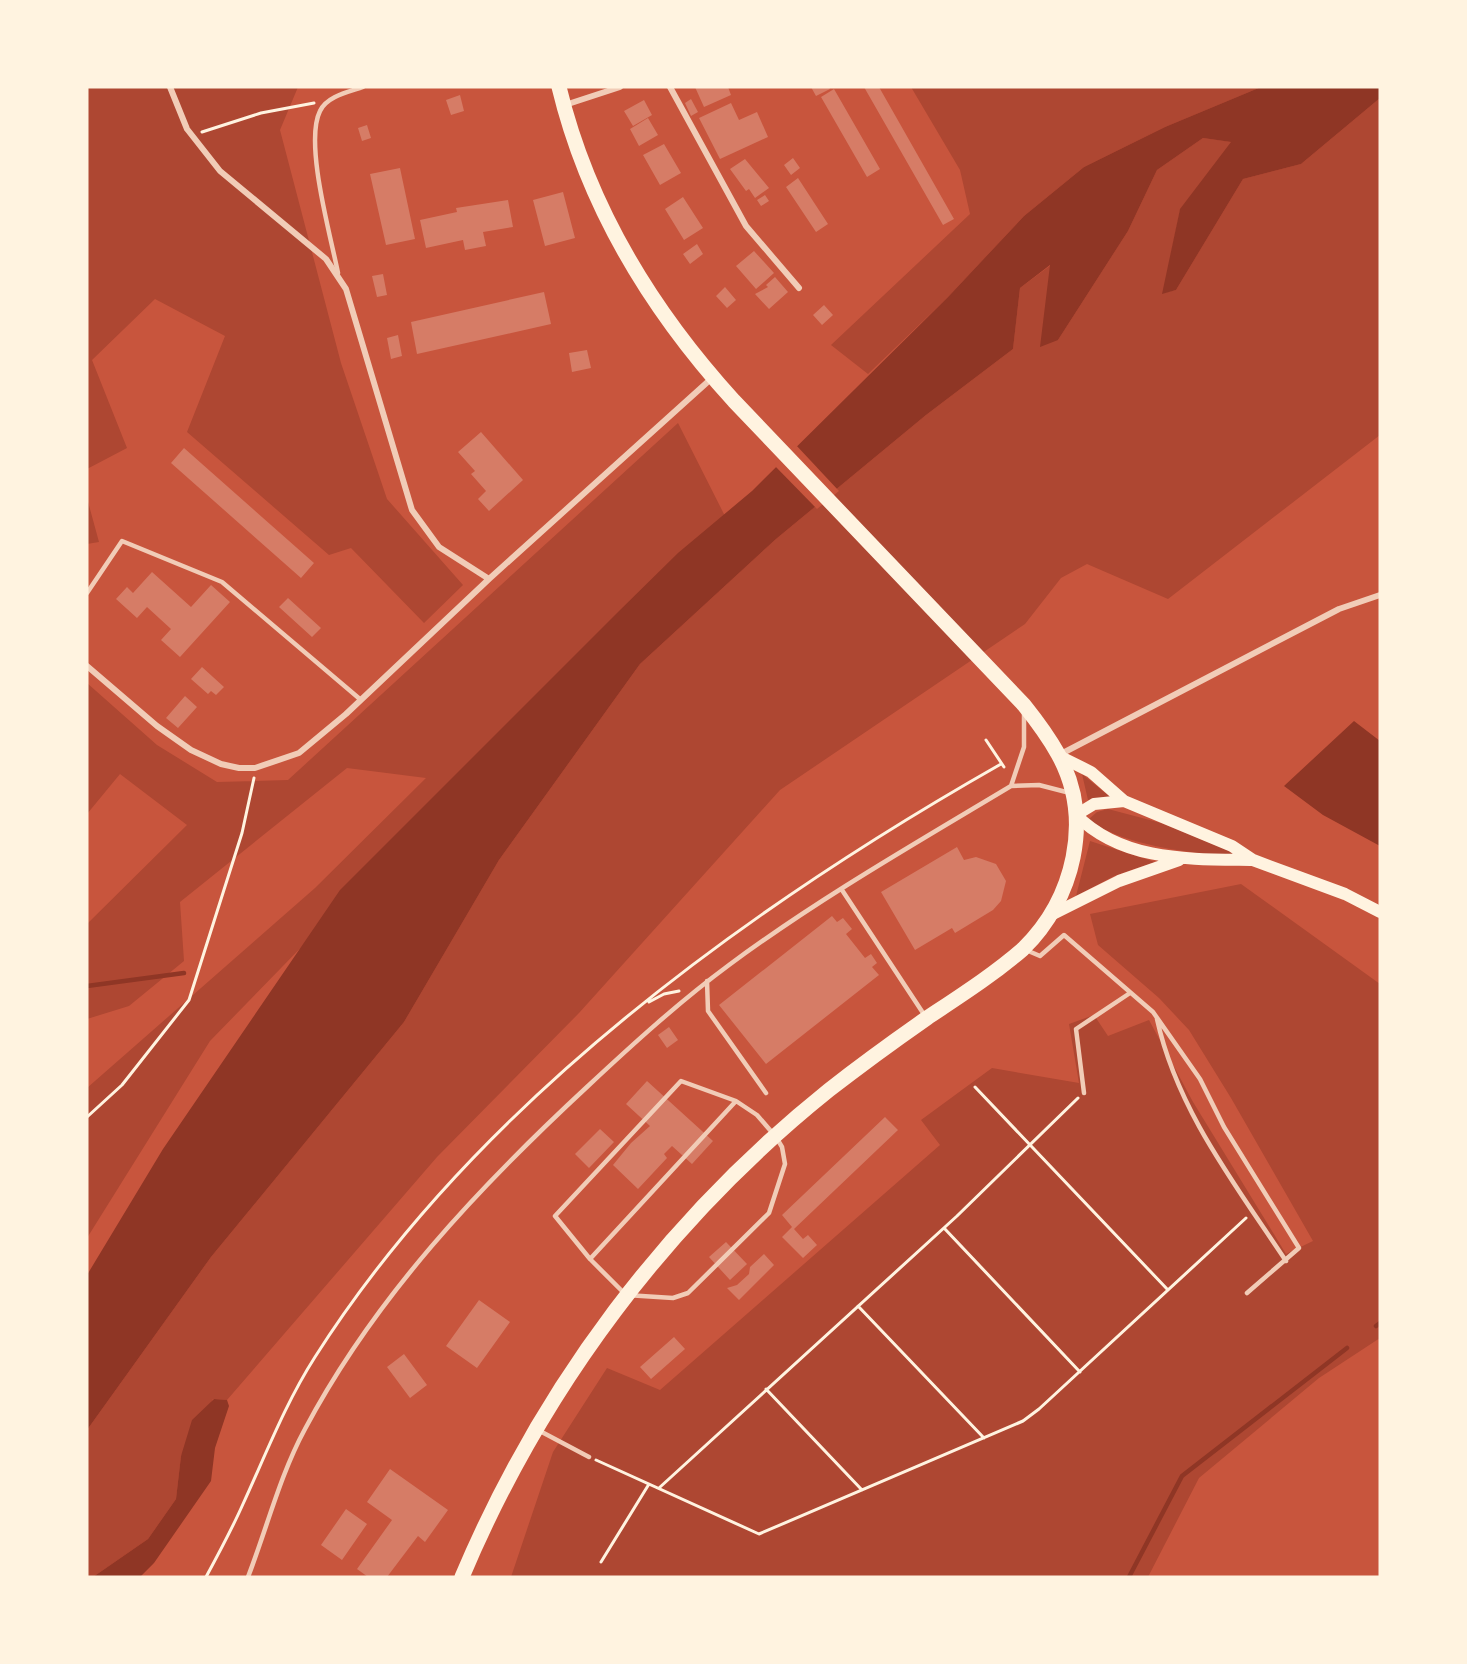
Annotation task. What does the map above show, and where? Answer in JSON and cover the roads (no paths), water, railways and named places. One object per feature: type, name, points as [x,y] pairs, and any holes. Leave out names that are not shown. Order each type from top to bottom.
[{"type":"main road","points":[[462,1577],[497,1500],[535,1429],[590,1343],[626,1295],[687,1224],[827,1091],[926,1018],[990,976],[1023,949],[1051,915],[1072,866],[1076,815],[1072,794],[1059,756],[1023,705],[734,401],[673,330],[626,254],[588,175],[559,87]]},
{"type":"main road","points":[[1059,756],[1091,772],[1124,801],[1233,846],[1253,860],[1345,894],[1380,912]]},
{"type":"main road","points":[[1076,815],[1094,804],[1124,801]]},
{"type":"main road","points":[[1076,815],[1090,829],[1132,849],[1183,858],[1253,860]]},
{"type":"main road","points":[[1051,915],[1119,881],[1183,858]]},
{"type":"street","points":[[170,87],[186,129],[219,171],[326,259],[338,273],[346,289],[412,510],[439,547],[489,579]]},
{"type":"street","points":[[565,105],[620,87]]},
{"type":"street","points":[[670,87],[746,226],[799,288]]},
{"type":"street","points":[[87,666],[157,726],[190,750],[221,764],[255,768],[299,753],[361,700],[489,579],[713,378]]},
{"type":"street","points":[[1059,756],[1328,615],[1380,595]]},
{"type":"lane","points":[[338,273],[315,156],[320,110],[331,99],[363,87]]},
{"type":"lane","points":[[87,593],[122,541],[222,582],[361,700]]},
{"type":"lane","points":[[1011,786],[1024,747],[1023,705]]},
{"type":"lane","points":[[248,1577],[304,1430],[393,1294],[439,1236],[493,1177],[657,1022],[707,981],[842,890],[1011,786],[1039,785],[1072,794]]},
{"type":"lane","points":[[842,890],[926,1018]]},
{"type":"lane","points":[[1023,949],[1040,956],[1064,935],[1157,1017],[1200,1078],[1224,1127],[1299,1248],[1247,1293]]},
{"type":"lane","points":[[707,981],[708,1011],[766,1093]]},
{"type":"lane","points":[[1084,1093],[1076,1029],[1130,993]]},
{"type":"lane","points":[[1157,1017],[1163,1046],[1201,1133],[1286,1261]]},
{"type":"lane","points":[[681,1080],[736,1101],[757,1115],[776,1137],[782,1147],[785,1164],[769,1213],[688,1293],[673,1298],[626,1295],[590,1259],[555,1216],[681,1080]]},
{"type":"lane","points":[[590,1259],[736,1101]]},
{"type":"lane","points":[[535,1429],[589,1457]]},
{"type":"waterway","points":[[87,986],[184,973]]},
{"type":"waterway","points":[[1376,1326],[1380,1323]]},
{"type":"waterway","points":[[1129,1577],[1182,1476],[1347,1348]]}]
